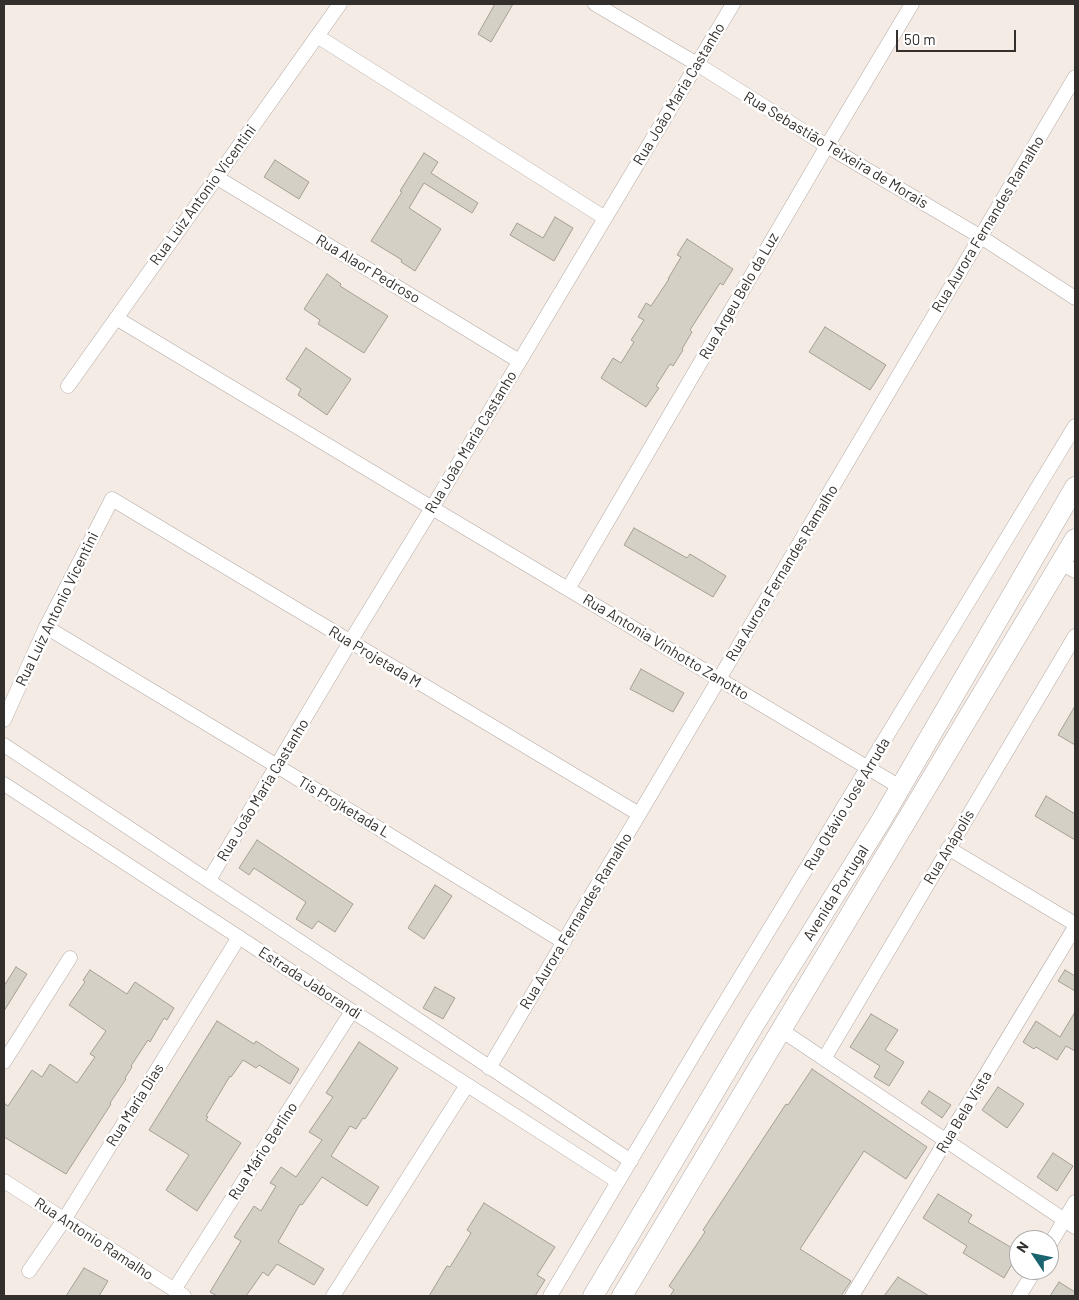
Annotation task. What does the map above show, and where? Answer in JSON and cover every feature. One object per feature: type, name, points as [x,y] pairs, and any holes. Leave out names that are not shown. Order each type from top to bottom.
[{"type":"main road","name":"Avenida Portugal","points":[[593,1296],[749,1033],[900,787],[1075,487]]},
{"type":"main road","name":"Avenida Portugal","points":[[627,1295],[781,1030],[1068,567],[1075,539]]},
{"type":"street","name":"Rua Luiz Antonio Vicentini","points":[[68,386],[340,4]]},
{"type":"street","name":"Rua Sebastião Teixeira de Morais","points":[[595,4],[980,237],[1075,298]]},
{"type":"street","name":"Rua João Maria Castanho","points":[[210,880],[350,642],[733,4]]},
{"type":"street","name":"Rua Argeu Belo da Luz","points":[[568,589],[912,4]]},
{"type":"street","points":[[317,36],[605,218]]},
{"type":"street","name":"Rua Aurora Fernandes Ramalho","points":[[489,1068],[1075,77]]},
{"type":"street","name":"Rua Alaor Pedroso","points":[[216,177],[520,361]]},
{"type":"street","name":"Rua Antonia Vinhotto Zanotto","points":[[116,318],[900,787]]},
{"type":"street","name":"Rua Otávio José Arruda","points":[[550,1296],[707,1032],[1075,426]]},
{"type":"street","name":"Rua Luiz Antonio Vicentini","points":[[4,720],[46,627],[112,499]]},
{"type":"street","name":"Rua Projetada M","points":[[112,499],[639,814]]},
{"type":"street","name":"Tis Projketada L","points":[[46,627],[564,942]]},
{"type":"street","name":"Rua Anápolis","points":[[824,1059],[1075,636]]},
{"type":"street","points":[[4,745],[631,1161]]},
{"type":"street","name":"Estrada Jaborandi","points":[[4,784],[352,1011],[618,1181]]},
{"type":"street","points":[[948,848],[1075,926]]},
{"type":"street","name":"Rua Bela Vista","points":[[852,1296],[1075,926]]},
{"type":"street","name":"Rua Maria Dias","points":[[29,1271],[64,1220],[239,936]]},
{"type":"street","points":[[4,1062],[70,958]]},
{"type":"street","name":"Rua Mário Berlino","points":[[179,1293],[352,1011]]},
{"type":"street","points":[[781,1030],[1070,1224]]},
{"type":"street","points":[[333,1296],[467,1085]]},
{"type":"street","name":"Rua Antonio Ramalho","points":[[4,1181],[179,1293]]},
{"type":"street","points":[[1059,1236],[1070,1224],[1075,1202]]},
{"type":"street","points":[[1019,1296],[1029,1280]]},
{"type":"building","points":[[495,4],[513,4],[491,42],[478,34]]},
{"type":"building","points":[[424,153],[438,162],[431,173],[478,203],[472,213],[424,183],[409,208],[441,229],[415,271],[401,262],[402,260],[371,241]]},
{"type":"building","points":[[275,160],[309,182],[299,199],[264,177]]},
{"type":"building","points":[[555,217],[573,228],[554,261],[510,235],[517,223],[543,238]]},
{"type":"building","points":[[687,239],[733,269],[723,285],[720,283],[690,330],[692,332],[683,350],[673,366],[670,364],[656,386],[659,388],[646,407],[601,378],[613,358],[621,363],[634,342],[631,340],[644,320],[638,317],[646,303],[651,306],[669,279],[681,257],[677,255]]},
{"type":"building","points":[[327,274],[341,284],[340,286],[388,316],[364,353],[318,324],[320,320],[304,309]]},
{"type":"building","points":[[825,327],[886,365],[870,390],[809,352]]},
{"type":"building","points":[[306,348],[351,379],[327,415],[298,395],[301,389],[286,379]]},
{"type":"building","points":[[634,528],[687,558],[690,554],[726,576],[713,597],[624,545]]},
{"type":"building","points":[[641,669],[684,693],[673,712],[630,689]]},
{"type":"building","points":[[1075,706],[1075,745],[1058,735]]},
{"type":"building","points":[[1046,796],[1075,814],[1075,840],[1035,816]]},
{"type":"building","points":[[257,840],[353,904],[335,932],[318,921],[312,929],[296,919],[306,902],[254,868],[249,875],[239,868]]},
{"type":"building","points":[[435,885],[452,896],[424,939],[408,928]]},
{"type":"building","points":[[16,967],[27,974],[4,1011],[4,986]]},
{"type":"building","points":[[90,970],[127,994],[135,982],[174,1008],[167,1020],[164,1018],[150,1042],[148,1040],[131,1066],[126,1079],[111,1104],[66,1174],[4,1137],[4,1103],[8,1106],[32,1070],[42,1077],[50,1064],[77,1083],[95,1057],[90,1054],[106,1031],[69,1005],[85,982],[83,980]]},
{"type":"building","points":[[1065,970],[1075,976],[1075,991],[1058,981]]},
{"type":"building","points":[[435,987],[455,998],[443,1019],[423,1008]]},
{"type":"building","points":[[1075,1012],[1075,1051],[1066,1046],[1057,1060],[1036,1047],[1034,1049],[1023,1042],[1036,1021],[1060,1037]]},
{"type":"building","points":[[871,1014],[898,1030],[885,1050],[904,1062],[889,1086],[874,1077],[880,1066],[850,1047]]},
{"type":"building","points":[[217,1021],[254,1044],[256,1041],[299,1069],[290,1084],[259,1065],[256,1068],[243,1060],[230,1076],[206,1116],[208,1117],[206,1120],[241,1143],[197,1211],[166,1190],[189,1155],[149,1130]]},
{"type":"building","points":[[359,1042],[398,1068],[365,1119],[363,1118],[356,1129],[350,1126],[331,1156],[379,1187],[367,1206],[322,1177],[302,1205],[300,1204],[278,1242],[324,1269],[314,1285],[277,1264],[268,1276],[263,1272],[246,1296],[217,1296],[210,1292],[241,1241],[234,1237],[254,1206],[261,1211],[276,1186],[270,1183],[281,1167],[296,1177],[322,1140],[309,1132],[333,1097],[326,1093]]},
{"type":"building","points":[[812,1069],[927,1147],[906,1179],[864,1151],[800,1249],[851,1281],[841,1296],[670,1296],[674,1290],[669,1286],[705,1232],[703,1230],[786,1104],[788,1105]]},
{"type":"building","points":[[998,1087],[1024,1104],[1007,1128],[982,1110]]},
{"type":"building","points":[[929,1091],[951,1105],[942,1118],[921,1103]]},
{"type":"building","points":[[1053,1153],[1073,1166],[1057,1191],[1037,1177]]},
{"type":"building","points":[[938,1194],[972,1215],[968,1222],[1009,1246],[1009,1269],[1004,1278],[963,1253],[967,1246],[923,1218]]},
{"type":"building","points":[[484,1203],[555,1247],[537,1275],[545,1280],[535,1296],[429,1296],[447,1266],[450,1267],[471,1233],[467,1230]]},
{"type":"building","points":[[84,1268],[108,1281],[99,1296],[66,1296]]},
{"type":"building","points":[[898,1277],[929,1296],[884,1296]]},
{"type":"building","points":[[1059,1282],[1075,1292],[1075,1296],[1050,1296]]}]
